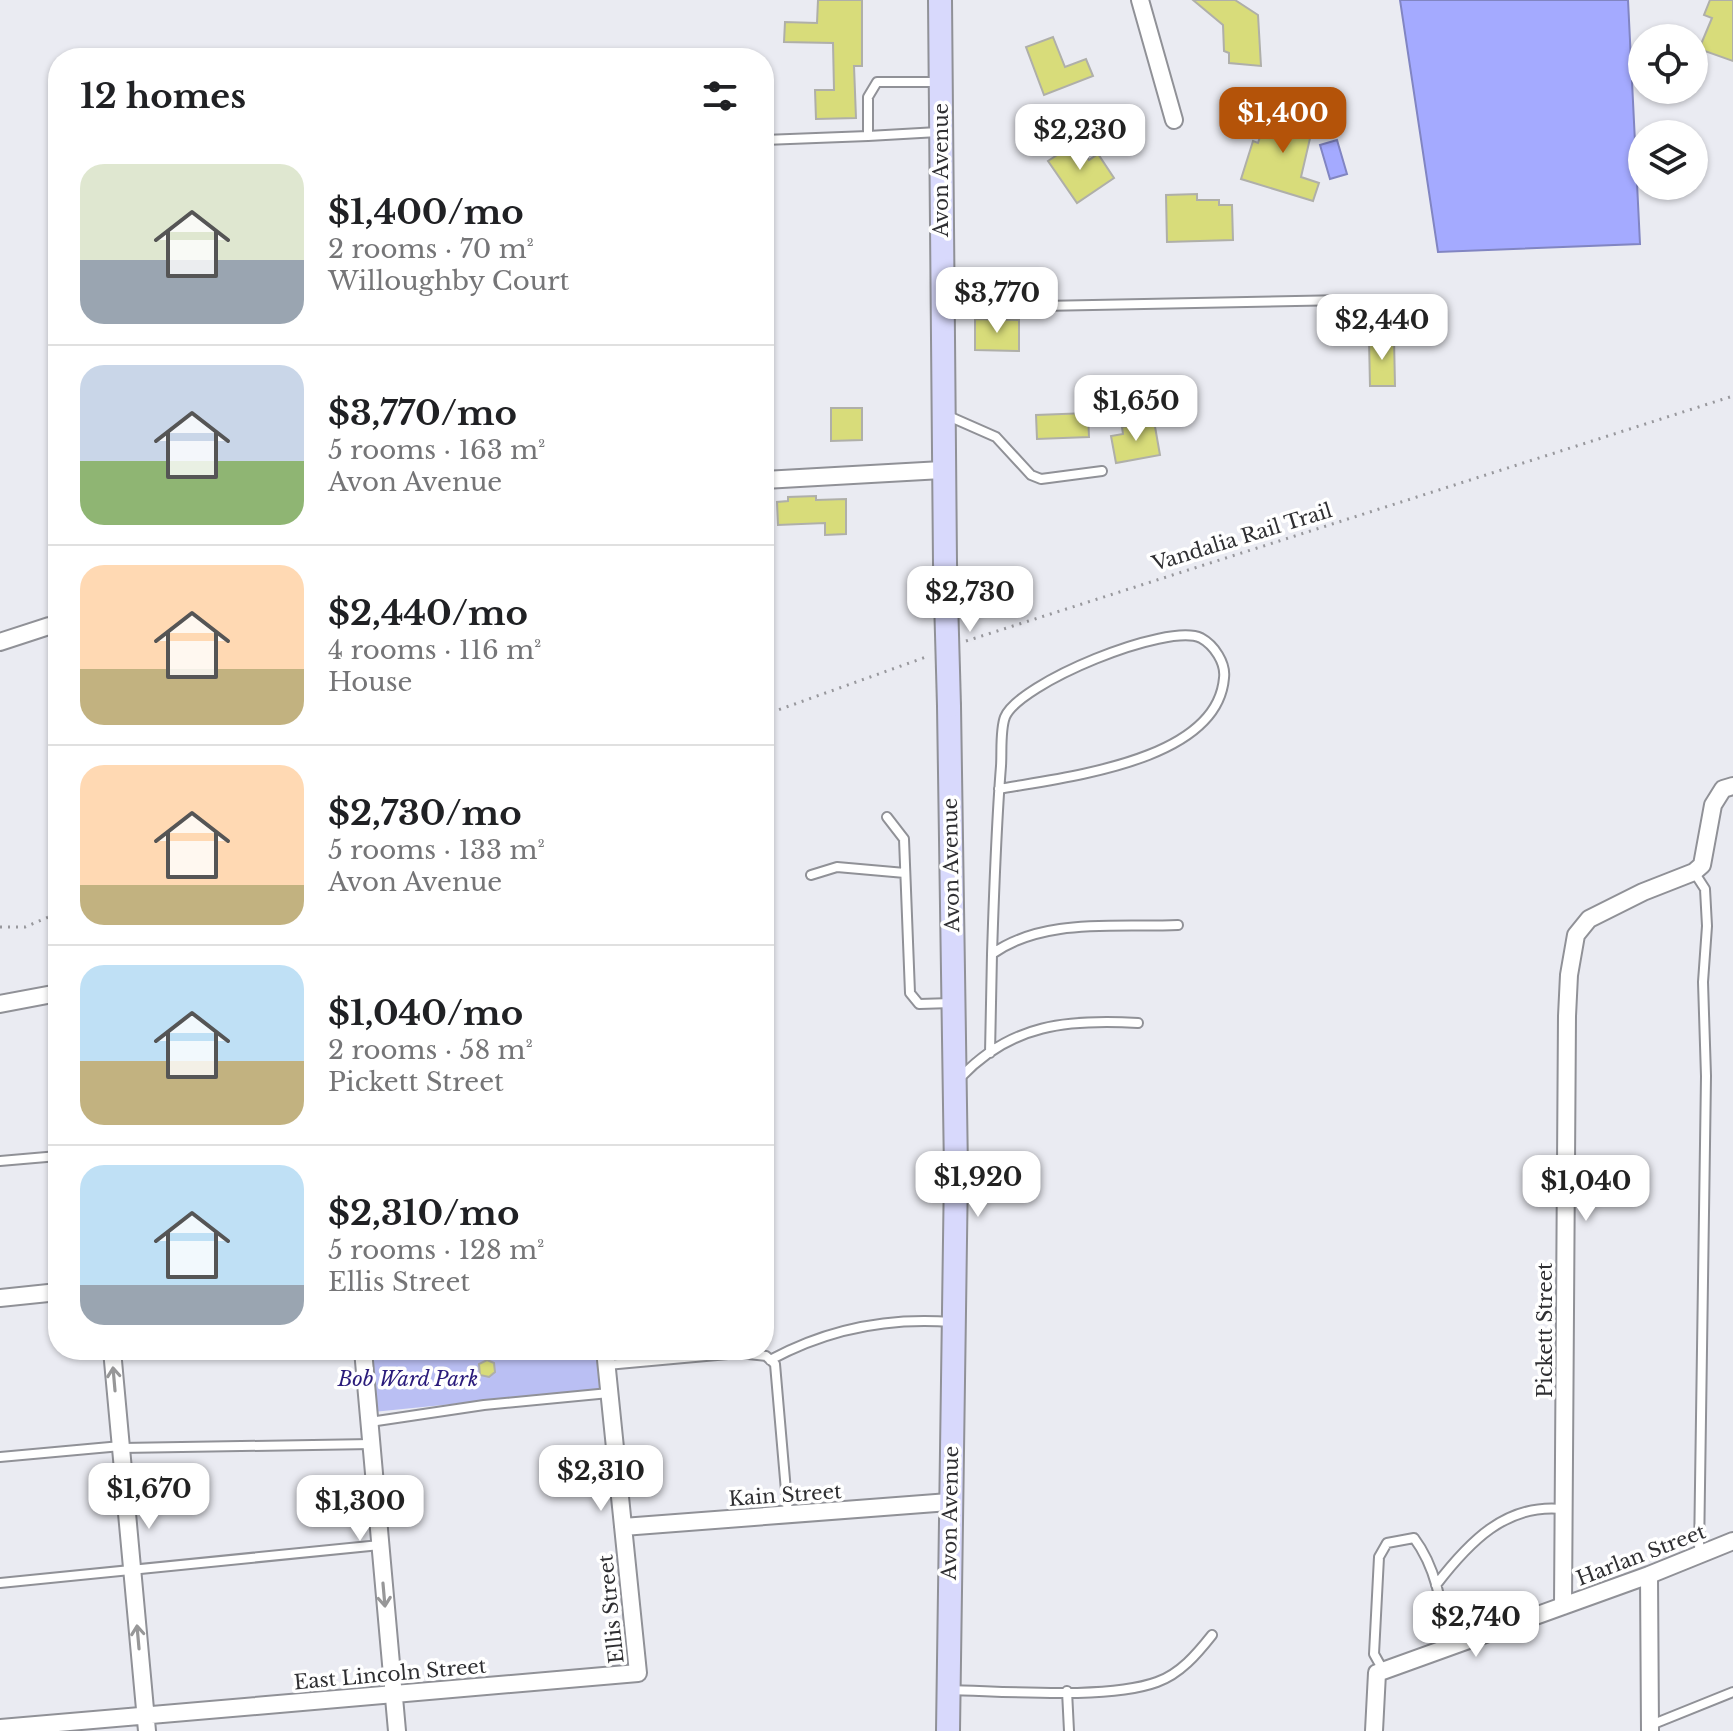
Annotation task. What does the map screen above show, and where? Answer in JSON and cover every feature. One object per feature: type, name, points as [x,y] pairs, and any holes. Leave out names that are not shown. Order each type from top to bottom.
[{"type":"main road","name":"Avon Avenue","points":[[940,0],[942,470],[954,1084],[948,1731]]},
{"type":"street","points":[[1140,0],[1174,120]]},
{"type":"street","points":[[774,479],[942,470]]},
{"type":"street","points":[[0,642],[48,626]]},
{"type":"street","points":[[1686,875],[1702,865],[1713,805],[1723,789],[1733,786]]},
{"type":"street","name":"Pickett Street","points":[[1563,1606],[1567,1016],[1576,935],[1589,919],[1686,875]]},
{"type":"street","points":[[0,1004],[48,995]]},
{"type":"street","points":[[0,1298],[48,1293]]},
{"type":"street","points":[[113,1360],[146,1723]]},
{"type":"street","points":[[364,1360],[397,1731]]},
{"type":"street","name":"Ellis Street","points":[[606,1360],[638,1673]]},
{"type":"street","name":"Kain Street","points":[[623,1527],[949,1502]]},
{"type":"street","name":"Harlan Street","points":[[1383,1671],[1649,1575],[1733,1541]]},
{"type":"street","points":[[1649,1575],[1650,1728]]},
{"type":"street","points":[[1374,1731],[1377,1673],[1383,1671]]},
{"type":"street","name":"East Lincoln Street","points":[[0,1728],[146,1723],[393,1694],[638,1673]]},
{"type":"lane","points":[[868,136],[868,97],[877,82],[941,82]]},
{"type":"lane","points":[[774,140],[941,132]]},
{"type":"lane","points":[[941,308],[1347,300],[1370,302],[1378,309],[1383,324]]},
{"type":"lane","points":[[942,413],[996,437],[1031,475],[1041,479],[1102,471]]},
{"type":"lane","points":[[990,1053],[999,789],[1005,716],[1031,689],[1148,640],[1178,633],[1201,638],[1218,653],[1225,674],[1220,700],[1202,723],[1181,738],[1106,769],[999,789]]},
{"type":"lane","points":[[887,817],[904,839],[910,993],[919,1004],[953,1003]]},
{"type":"lane","points":[[811,875],[837,867],[905,873]]},
{"type":"lane","points":[[1686,875],[1705,889],[1707,926],[1703,982],[1706,1076],[1699,1555]]},
{"type":"lane","points":[[992,954],[1030,934],[1058,929],[1178,925]]},
{"type":"lane","points":[[954,1084],[990,1053],[1029,1032],[1056,1023],[1138,1023]]},
{"type":"lane","points":[[0,1161],[48,1157]]},
{"type":"lane","points":[[774,1358],[826,1334],[919,1319],[953,1322]]},
{"type":"lane","points":[[770,1360],[775,1364],[788,1515]]},
{"type":"lane","points":[[370,1422],[484,1405],[609,1393]]},
{"type":"lane","points":[[0,1457],[121,1447],[372,1444]]},
{"type":"lane","points":[[1436,1585],[1492,1525],[1518,1512],[1543,1507],[1563,1509]]},
{"type":"lane","points":[[1383,1671],[1374,1654],[1379,1557],[1387,1543],[1414,1538],[1425,1553],[1436,1585],[1448,1648]]},
{"type":"lane","points":[[0,1583],[380,1545]]},
{"type":"lane","points":[[948,1690],[1128,1689],[1157,1682],[1177,1671],[1212,1635]]},
{"type":"lane","points":[[1067,1691],[1069,1731]]},
{"type":"lane","points":[[1650,1728],[1733,1692]]},
{"type":"path","name":"Vandalia Rail Trail","points":[[955,645],[996,628],[1733,396]]},
{"type":"path","points":[[774,711],[928,656]]},
{"type":"path","points":[[0,927],[25,927],[48,917]]},
{"type":"green space","name":"Bob Ward Park","points":[[370,1360],[606,1360],[610,1388],[373,1412]]},
{"type":"shaded area","points":[[1400,0],[1628,0],[1628,104],[1633,104],[1634,120],[1628,120],[1628,200],[1638,200],[1640,244],[1438,252]]},
{"type":"shaded area","points":[[1337,140],[1347,174],[1330,179],[1320,145]]},
{"type":"building","points":[[818,0],[862,0],[862,66],[854,66],[856,118],[816,119],[815,90],[834,90],[833,43],[784,42],[785,22],[817,23]]},
{"type":"building","points":[[1193,0],[1235,0],[1258,15],[1261,66],[1229,63],[1229,53],[1224,51],[1223,25]]},
{"type":"building","points":[[1710,0],[1733,0],[1733,61],[1708,52],[1708,28],[1712,18],[1704,15]]},
{"type":"building","points":[[1053,37],[1065,67],[1086,59],[1093,76],[1044,95],[1026,47]]},
{"type":"building","points":[[1276,105],[1315,117],[1301,177],[1319,183],[1313,201],[1241,179],[1253,141],[1258,143],[1265,122],[1271,124]]},
{"type":"building","points":[[1077,142],[1089,160],[1098,154],[1114,178],[1077,203],[1048,161]]},
{"type":"building","points":[[1197,194],[1197,200],[1219,200],[1219,205],[1232,205],[1233,240],[1167,242],[1166,195]]},
{"type":"building","points":[[975,319],[1019,320],[1019,351],[975,350]]},
{"type":"building","points":[[1394,338],[1395,386],[1370,386],[1369,339]]},
{"type":"building","points":[[831,408],[862,408],[862,440],[831,441]]},
{"type":"building","points":[[1088,413],[1089,437],[1037,439],[1036,415]]},
{"type":"building","points":[[1154,421],[1160,455],[1116,463],[1111,436],[1123,434],[1122,427]]},
{"type":"building","points":[[816,496],[816,500],[846,499],[846,534],[825,535],[825,523],[778,525],[777,502],[788,501],[788,497]]},
{"type":"building","points":[[487,1360],[494,1363],[495,1372],[489,1377],[480,1375],[479,1364]]}]
